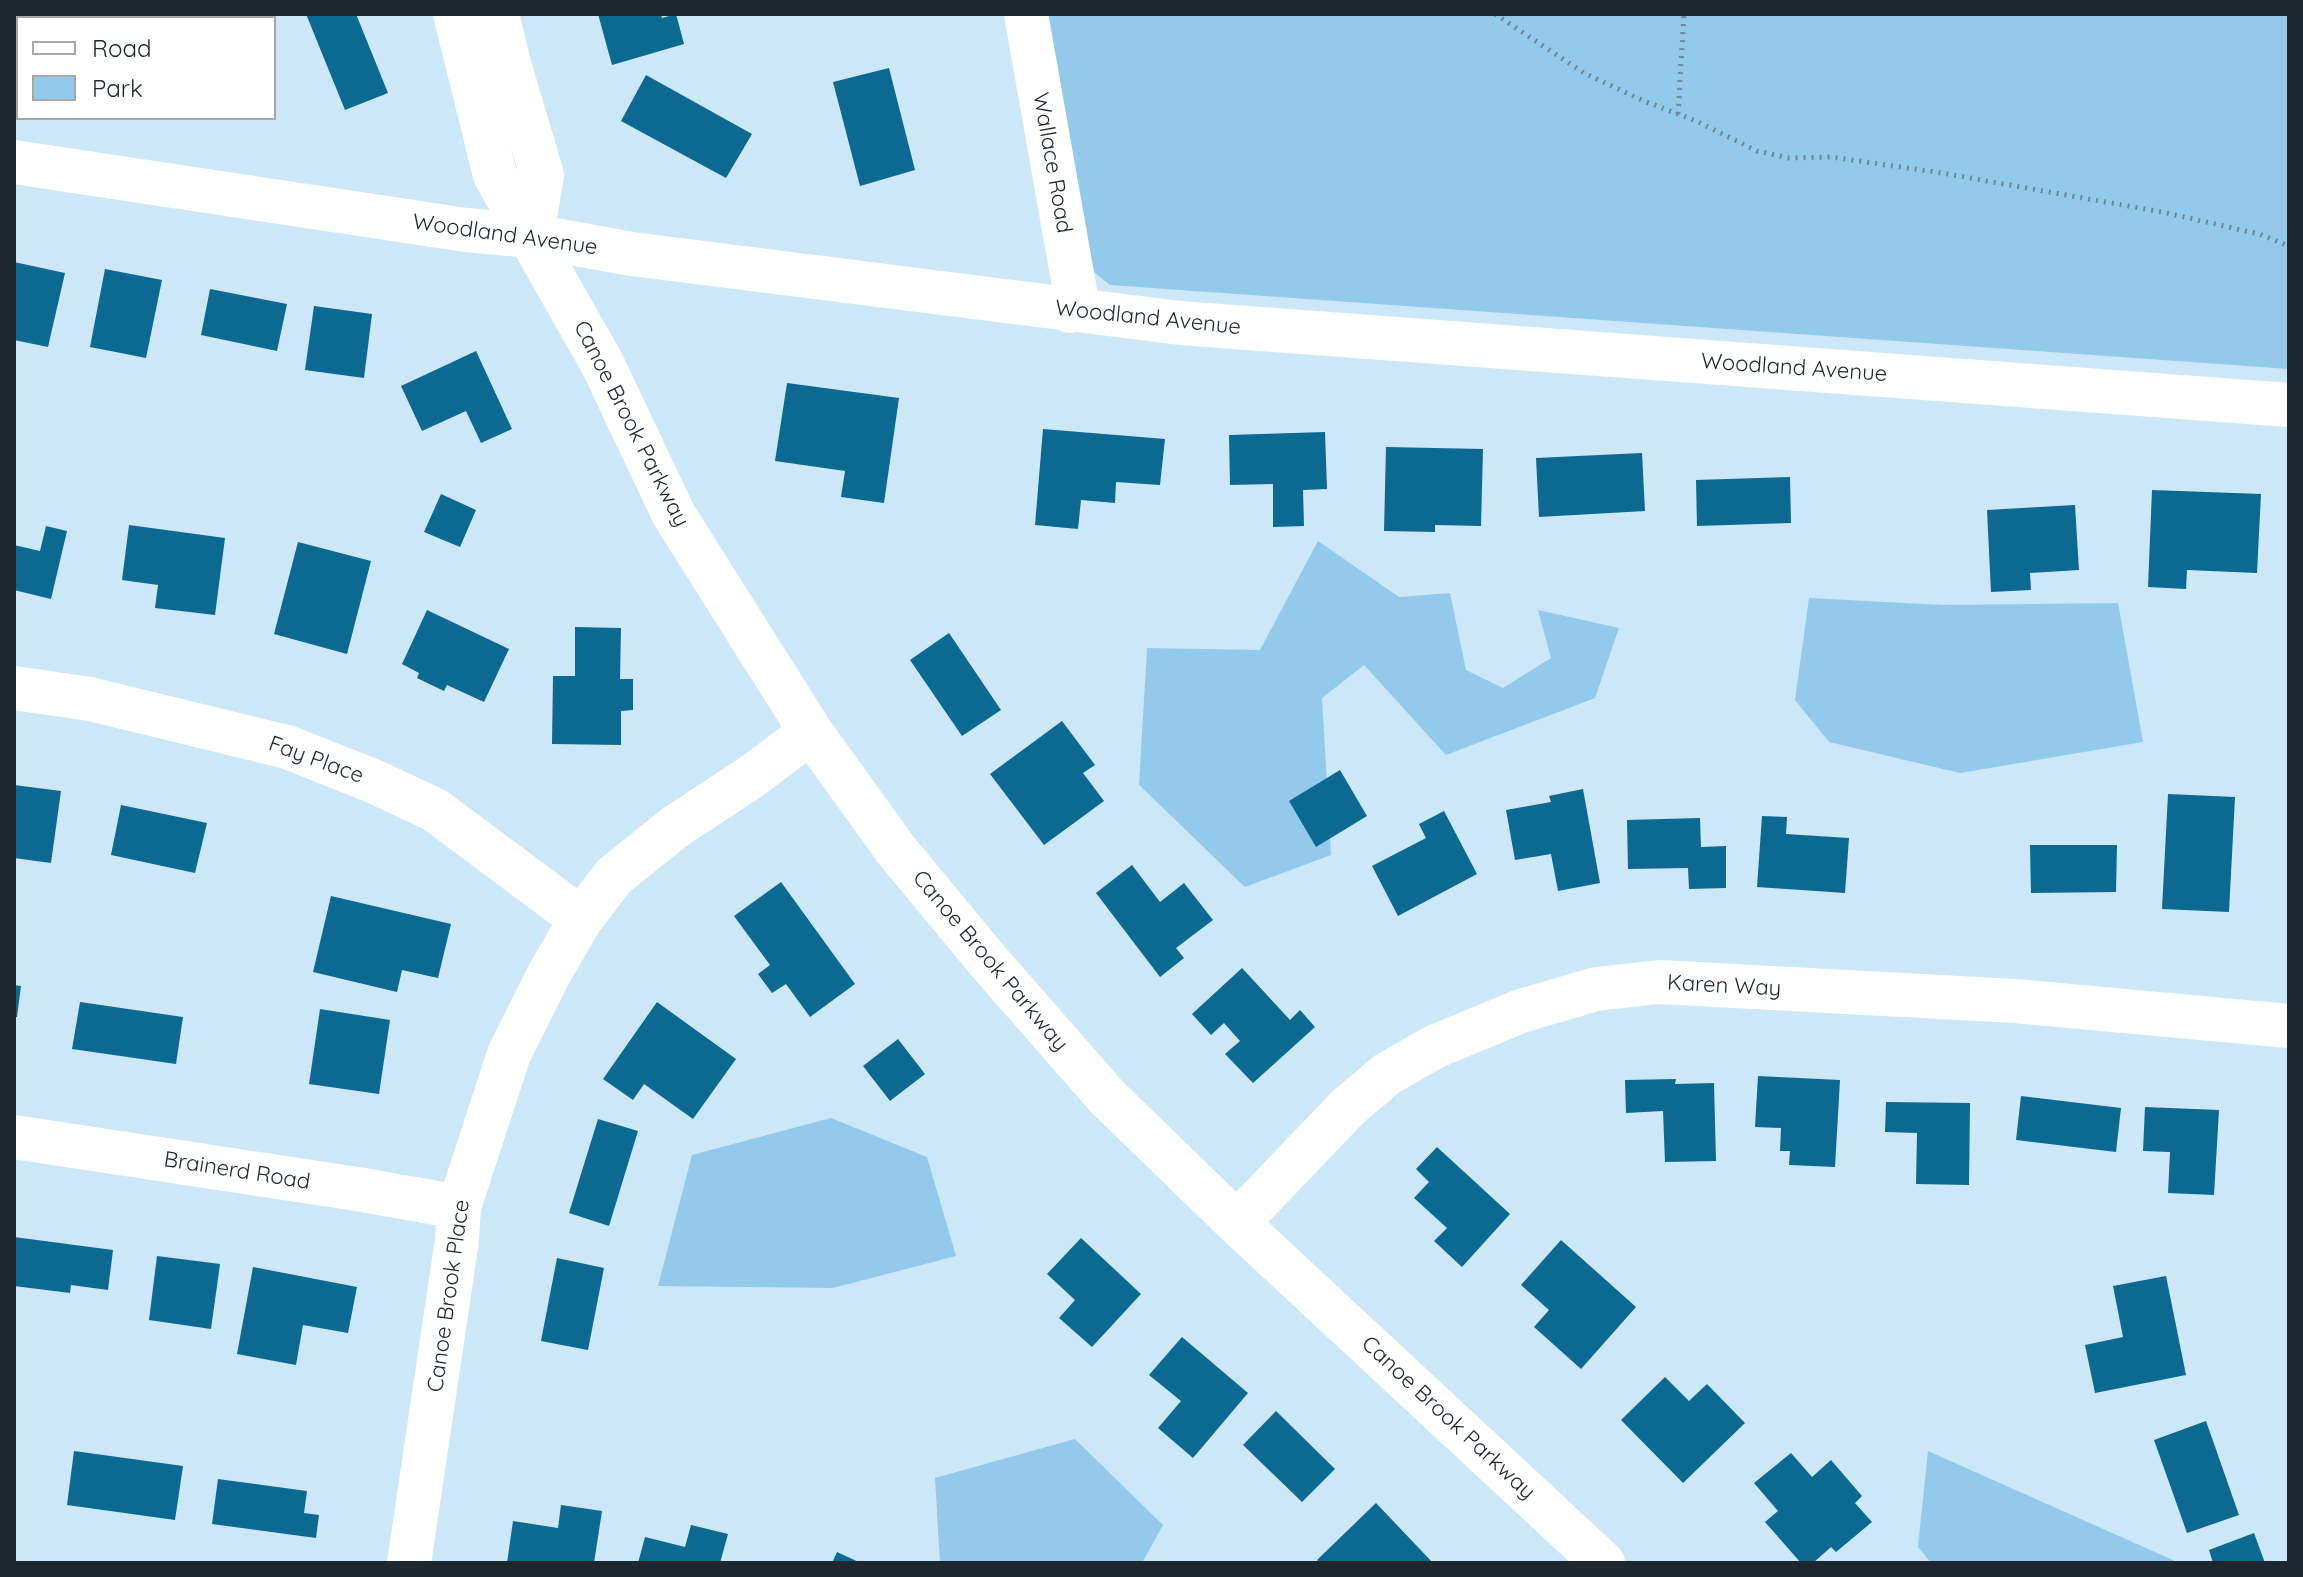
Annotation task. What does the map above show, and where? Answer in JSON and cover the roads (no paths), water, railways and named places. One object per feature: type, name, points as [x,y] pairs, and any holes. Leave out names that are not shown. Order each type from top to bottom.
[{"type":"street","name":"Canoe Brook Parkway","points":[[455,14],[495,175],[602,363],[674,515],[811,732],[896,850],[1107,1097],[1237,1223],[1603,1563]]},
{"type":"street","points":[[497,14],[542,175],[532,236]]},
{"type":"street","name":"Wallace Road","points":[[1026,14],[1075,291],[1070,311]]},
{"type":"street","name":"Woodland Avenue","points":[[14,162],[451,228],[532,236],[632,254],[1180,323],[2289,405]]},
{"type":"street","name":"Fay Place","points":[[14,688],[90,699],[287,747],[373,781],[435,810],[581,919]]},
{"type":"street","name":"Canoe Brook Place","points":[[409,1563],[457,1240],[459,1207],[509,1054],[581,919],[614,876],[675,827],[751,777],[811,732]]},
{"type":"street","name":"Karen Way","points":[[1237,1223],[1348,1107],[1387,1074],[1434,1047],[1521,1011],[1596,989],[1660,982],[2015,1001],[2289,1026]]},
{"type":"street","name":"Brainerd Road","points":[[14,1137],[459,1207]]}]
